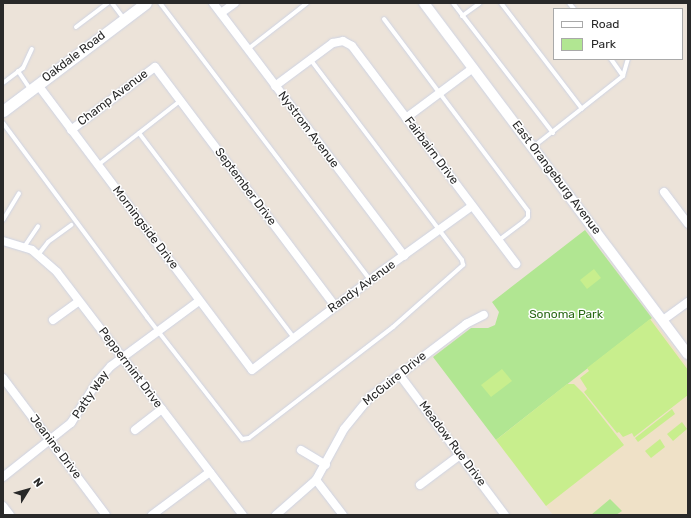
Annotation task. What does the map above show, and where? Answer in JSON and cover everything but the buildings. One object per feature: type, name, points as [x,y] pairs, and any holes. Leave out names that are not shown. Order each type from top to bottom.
[{"type":"main road","name":"Oakdale Road","points":[[4,110],[146,3]]},
{"type":"street","name":"Nystrom Avenue","points":[[213,3],[404,256]]},
{"type":"street","points":[[221,13],[235,3]]},
{"type":"street","name":"East Orangeburg Avenue","points":[[424,3],[688,354]]},
{"type":"street","name":"Fairbairn Drive","points":[[311,60],[333,43],[343,41],[352,46],[516,264]]},
{"type":"street","points":[[276,86],[311,60]]},
{"type":"street","name":"September Drive","points":[[154,67],[335,306]]},
{"type":"street","name":"Champ Avenue","points":[[72,130],[154,67]]},
{"type":"street","points":[[406,118],[473,68]]},
{"type":"street","name":"Morningside Drive","points":[[35,87],[72,130],[252,370]]},
{"type":"street","points":[[664,192],[688,224]]},
{"type":"street","name":"Randy Avenue","points":[[252,370],[335,306],[472,206]]},
{"type":"street","name":"Peppermint Drive","points":[[3,241],[24,247],[38,254],[57,272],[243,515]]},
{"type":"street","points":[[53,320],[79,301]]},
{"type":"street","name":"Patty Way","points":[[3,477],[71,423],[96,382],[122,358],[199,301]]},
{"type":"street","points":[[663,320],[688,302]]},
{"type":"street","name":"McGuire Drive","points":[[276,515],[316,480],[326,465],[344,430],[360,408],[399,374],[466,324],[484,315]]},
{"type":"street","name":"Meadow Rue Drive","points":[[399,374],[505,515]]},
{"type":"street","name":"Jeanine Drive","points":[[3,378],[106,515]]},
{"type":"street","points":[[136,430],[162,409]]},
{"type":"street","points":[[301,450],[326,465]]},
{"type":"street","points":[[420,485],[460,456]]},
{"type":"street","points":[[152,515],[210,472]]},
{"type":"street","points":[[316,480],[343,515]]},
{"type":"street","points":[[3,506],[10,515]]},
{"type":"lane","points":[[76,27],[108,3]]},
{"type":"lane","points":[[112,3],[125,19]]},
{"type":"lane","points":[[160,3],[370,280]]},
{"type":"lane","points":[[248,49],[307,3]]},
{"type":"lane","points":[[453,3],[553,133]]},
{"type":"lane","points":[[462,16],[480,3]]},
{"type":"lane","points":[[501,3],[582,109]]},
{"type":"lane","points":[[384,19],[528,211],[528,217],[498,241]]},
{"type":"lane","points":[[3,83],[18,71],[32,49]]},
{"type":"lane","points":[[3,124],[238,436],[242,439],[249,438],[393,327],[417,303],[458,272],[463,265],[462,260],[440,230],[311,60]]},
{"type":"lane","points":[[612,60],[623,76]]},
{"type":"lane","points":[[533,147],[553,133],[623,76],[628,60]]},
{"type":"lane","points":[[18,71],[35,87]]},
{"type":"lane","points":[[98,165],[180,101]]},
{"type":"lane","points":[[139,133],[294,338]]},
{"type":"lane","points":[[3,220],[19,193]]},
{"type":"lane","points":[[38,254],[48,242],[71,225]]},
{"type":"lane","points":[[24,247],[38,226]]},
{"type":"shaded area","points":[[652,318],[688,367],[688,515],[553,515],[496,440]]},
{"type":"green space","name":"Sonoma Park","points":[[585,230],[652,318],[496,440],[433,357],[471,328],[488,328],[495,325],[499,312],[492,302]]},
{"type":"green space","points":[[594,269],[601,278],[587,289],[580,280]]},
{"type":"green space","points":[[650,319],[688,370],[688,395],[634,437],[632,433],[623,437],[619,432],[617,433],[584,392],[587,389],[580,378],[589,371],[587,368]]},
{"type":"green space","points":[[502,369],[512,381],[491,397],[481,385]]},
{"type":"green space","points":[[567,384],[574,384],[584,394],[624,445],[546,506],[496,440]]},
{"type":"green space","points":[[672,409],[675,414],[638,442],[635,438]]},
{"type":"green space","points":[[682,422],[687,429],[673,441],[667,434]]},
{"type":"green space","points":[[660,439],[665,447],[651,458],[645,451]]},
{"type":"green space","points":[[610,499],[622,511],[616,515],[591,515]]}]
